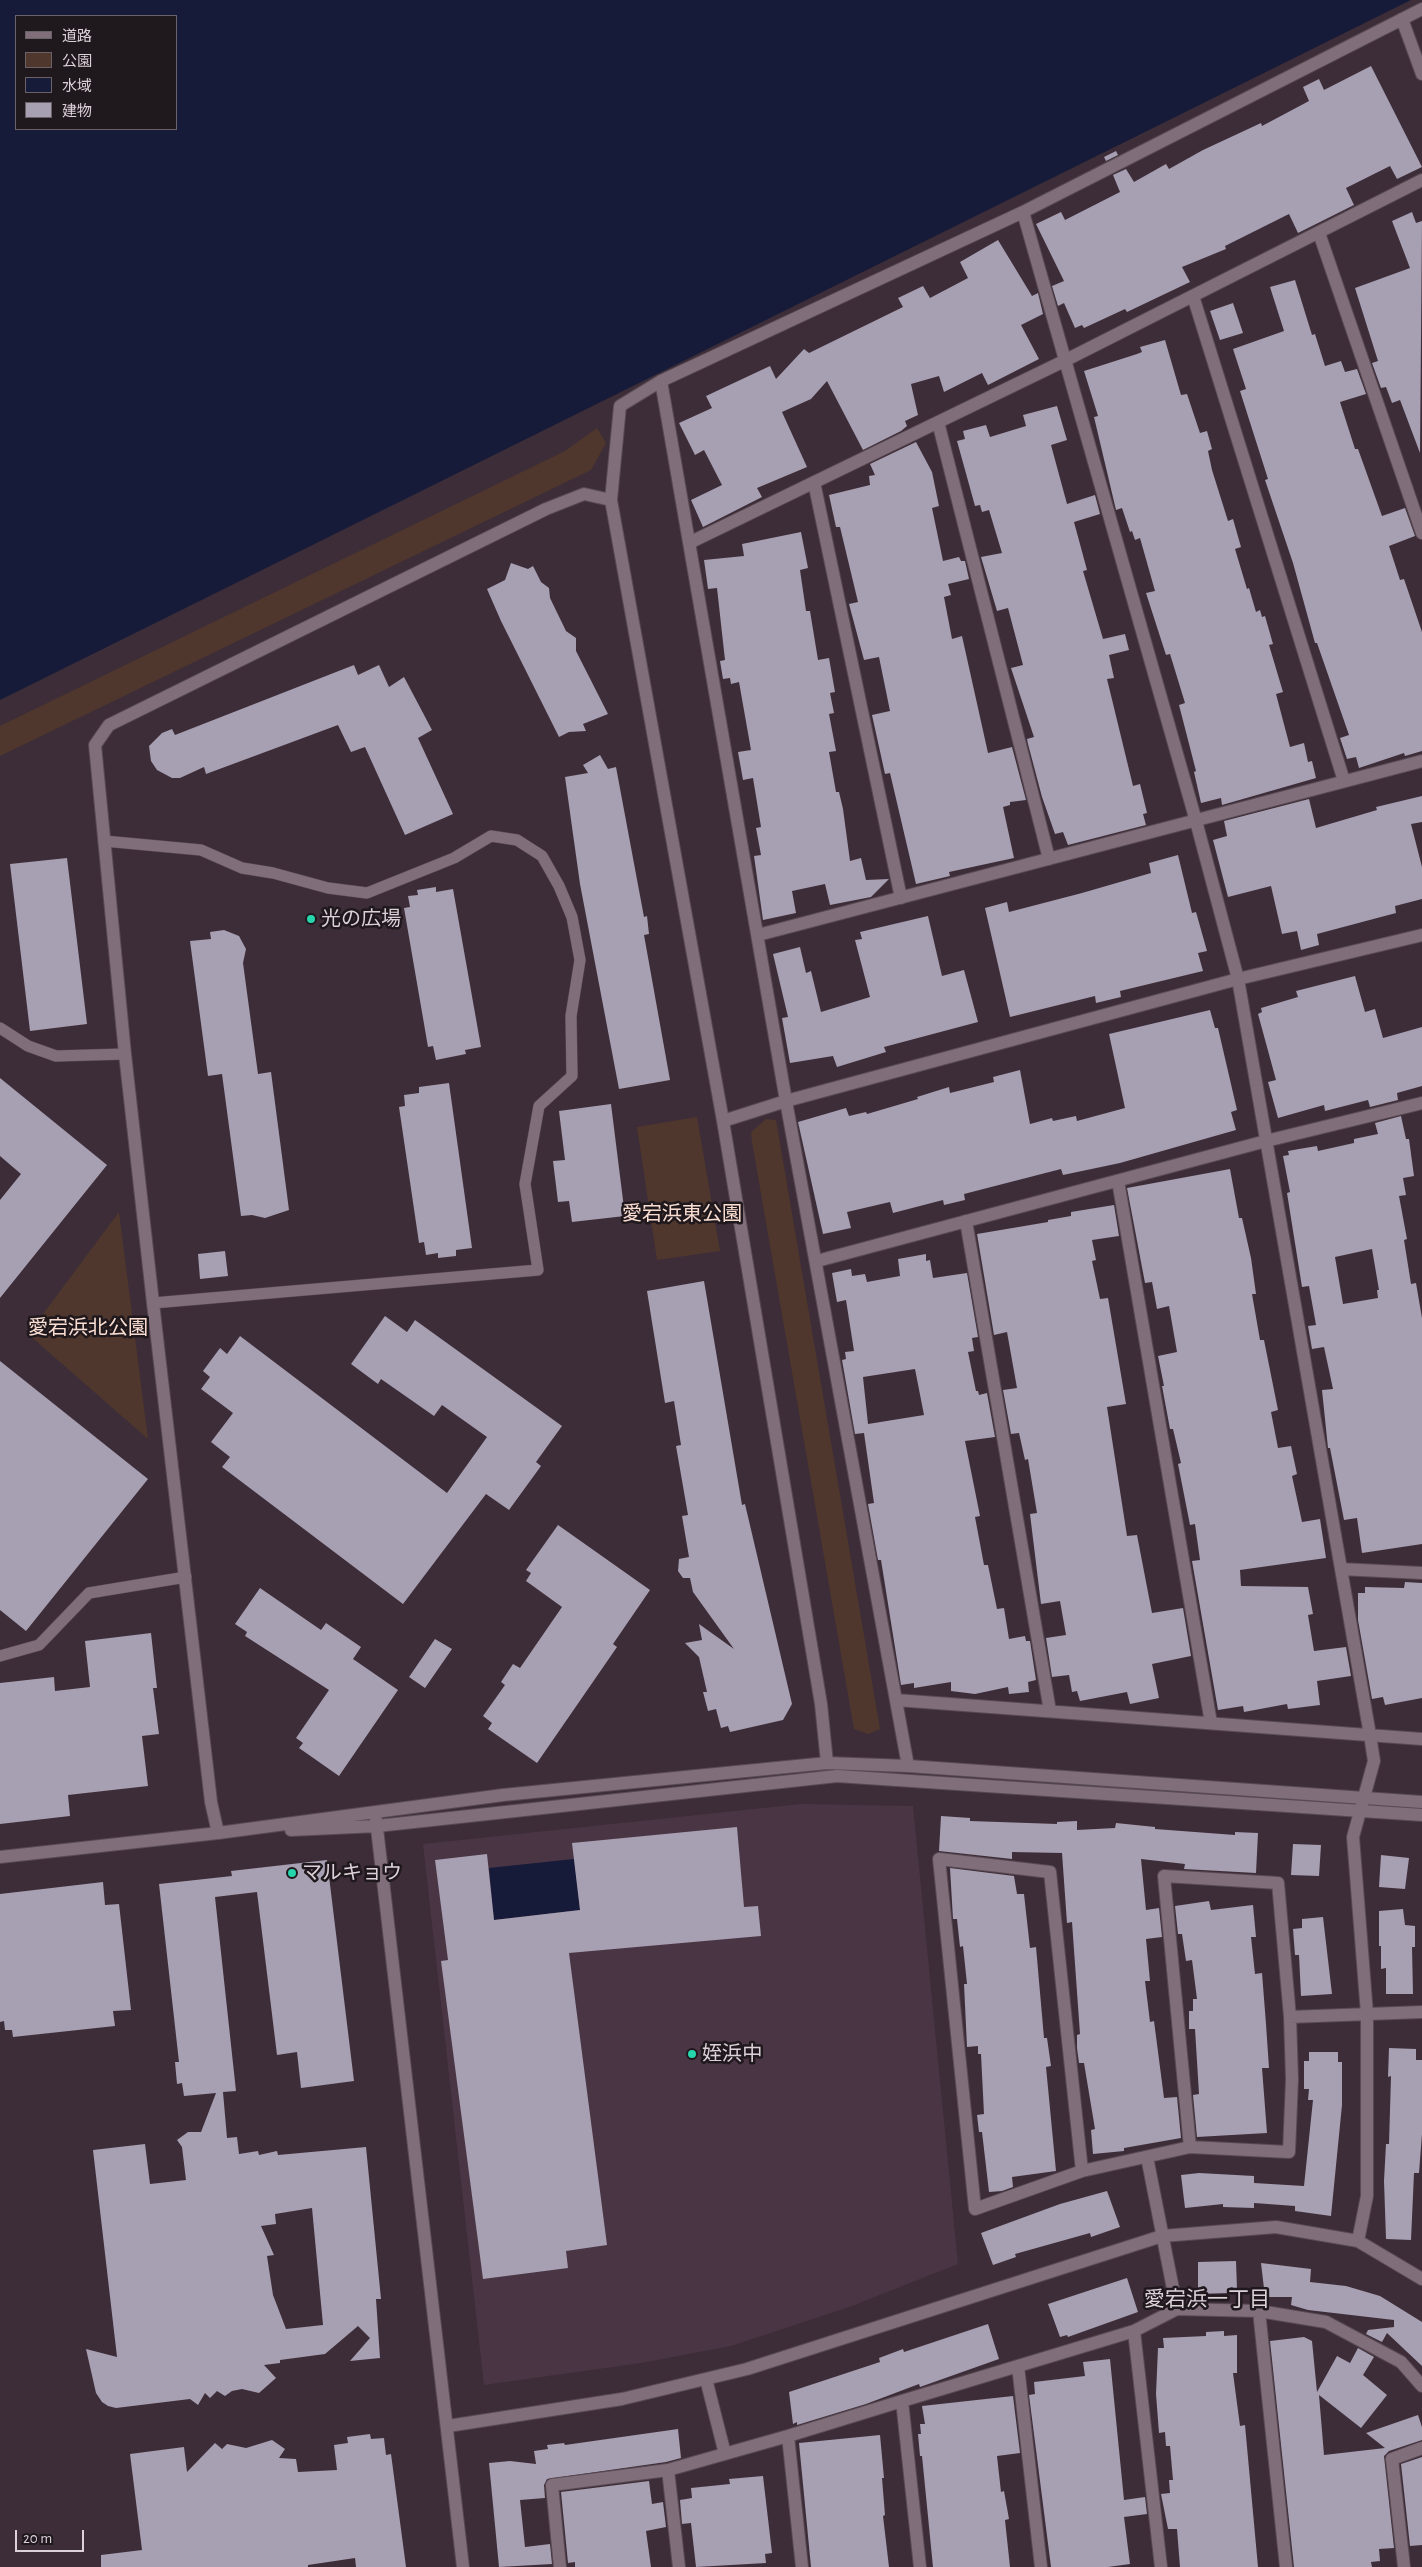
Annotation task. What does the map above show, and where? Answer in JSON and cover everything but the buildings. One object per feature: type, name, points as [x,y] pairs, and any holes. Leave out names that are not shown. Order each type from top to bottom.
[{"type":"street","points":[[827,1763],[821,1704],[723,1121],[611,500],[620,406],[661,381],[1023,212],[1422,10]]},
{"type":"street","points":[[1402,19],[1422,74]]},
{"type":"street","points":[[691,542],[1064,361],[1422,180]]},
{"type":"street","points":[[1023,212],[1196,820],[1238,979],[1370,1735],[1374,1761],[1353,1837],[1367,2014],[1367,2196],[1358,2241]]},
{"type":"street","points":[[1319,233],[1422,533]]},
{"type":"street","points":[[1193,296],[1344,781]]},
{"type":"street","points":[[661,381],[691,542],[786,1101],[908,1766]]},
{"type":"street","points":[[938,422],[1049,859]]},
{"type":"street","points":[[814,482],[901,898]]},
{"type":"street","points":[[218,1833],[211,1802],[153,1303],[125,1054],[95,745],[109,725],[546,509],[584,494],[611,500]]},
{"type":"street","points":[[758,935],[1422,761]]},
{"type":"street","points":[[723,1121],[786,1101],[1238,979],[1422,935]]},
{"type":"street","points":[[817,1262],[1266,1141],[1422,1104]]},
{"type":"street","points":[[1118,1181],[1211,1724]]},
{"type":"street","points":[[966,1222],[1050,1712]]},
{"type":"street","points":[[1341,1569],[1422,1573]]},
{"type":"street","points":[[896,1700],[1422,1739]]},
{"type":"street","points":[[0,1857],[218,1833],[375,1810],[503,1795],[827,1763],[908,1766],[1422,1802]]},
{"type":"street","points":[[218,1833],[377,1826],[837,1776],[934,1784],[1130,1794],[1422,1815]]},
{"type":"street","points":[[375,1810],[463,2567]]},
{"type":"street","points":[[1082,2171],[1050,1872],[939,1859],[975,2209],[1082,2171],[1190,2147],[1289,2152],[1292,2079],[1290,2016],[1278,1883],[1164,1876],[1190,2147]]},
{"type":"street","points":[[1290,2016],[1422,2012]]},
{"type":"street","points":[[1147,2157],[1177,2309]]},
{"type":"street","points":[[448,2426],[622,2399],[747,2369],[1162,2236],[1276,2227],[1358,2241],[1422,2279]]},
{"type":"street","points":[[560,2567],[552,2485],[668,2470],[725,2454],[1134,2330],[1177,2309],[1259,2311],[1326,2322],[1401,2362],[1422,2386]]},
{"type":"street","points":[[1259,2311],[1286,2567]]},
{"type":"street","points":[[1134,2330],[1162,2567]]},
{"type":"street","points":[[1018,2366],[1042,2567]]},
{"type":"street","points":[[706,2379],[725,2454]]},
{"type":"street","points":[[902,2400],[920,2567]]},
{"type":"street","points":[[788,2436],[802,2567]]},
{"type":"street","points":[[1404,2567],[1392,2459],[1422,2448]]},
{"type":"street","points":[[668,2470],[679,2567]]},
{"type":"lane","points":[[104,841],[201,850],[242,868],[274,873],[328,888],[367,894],[454,858],[491,836],[517,840],[542,856],[559,886],[572,916],[580,960],[571,1016],[572,1076],[539,1106],[525,1184],[538,1270],[153,1303]]},
{"type":"lane","points":[[0,1028],[28,1046],[56,1056],[125,1054]]},
{"type":"lane","points":[[0,1656],[39,1644],[89,1593],[186,1577]]},
{"type":"shaded area","name":"姪浜中","points":[[801,1804],[913,1806],[958,2264],[852,2306],[731,2346],[641,2363],[484,2385],[423,1844]]},
{"type":"green space","points":[[597,428],[606,443],[591,470],[0,756],[0,726],[565,451]]},
{"type":"green space","name":"愛宕浜東公園","points":[[697,1117],[720,1251],[657,1260],[637,1127]]},
{"type":"green space","points":[[766,1119],[776,1120],[880,1729],[868,1734],[854,1729],[752,1142],[751,1132]]},
{"type":"green space","name":"愛宕浜北公園","points":[[119,1212],[148,1439],[28,1334]]},
{"type":"water","points":[[0,0],[1411,0],[0,700]]},
{"type":"water","points":[[574,1859],[580,1910],[494,1920],[489,1868]]},
{"type":"place","name":"光の広場","points":[[311,919]]},
{"type":"place","name":"マルキョウ","points":[[292,1873]]},
{"type":"place","name":"姪浜中","points":[[692,2054]]},
{"type":"district","name":"愛宕浜一丁目","points":[[1207,2300]]}]
